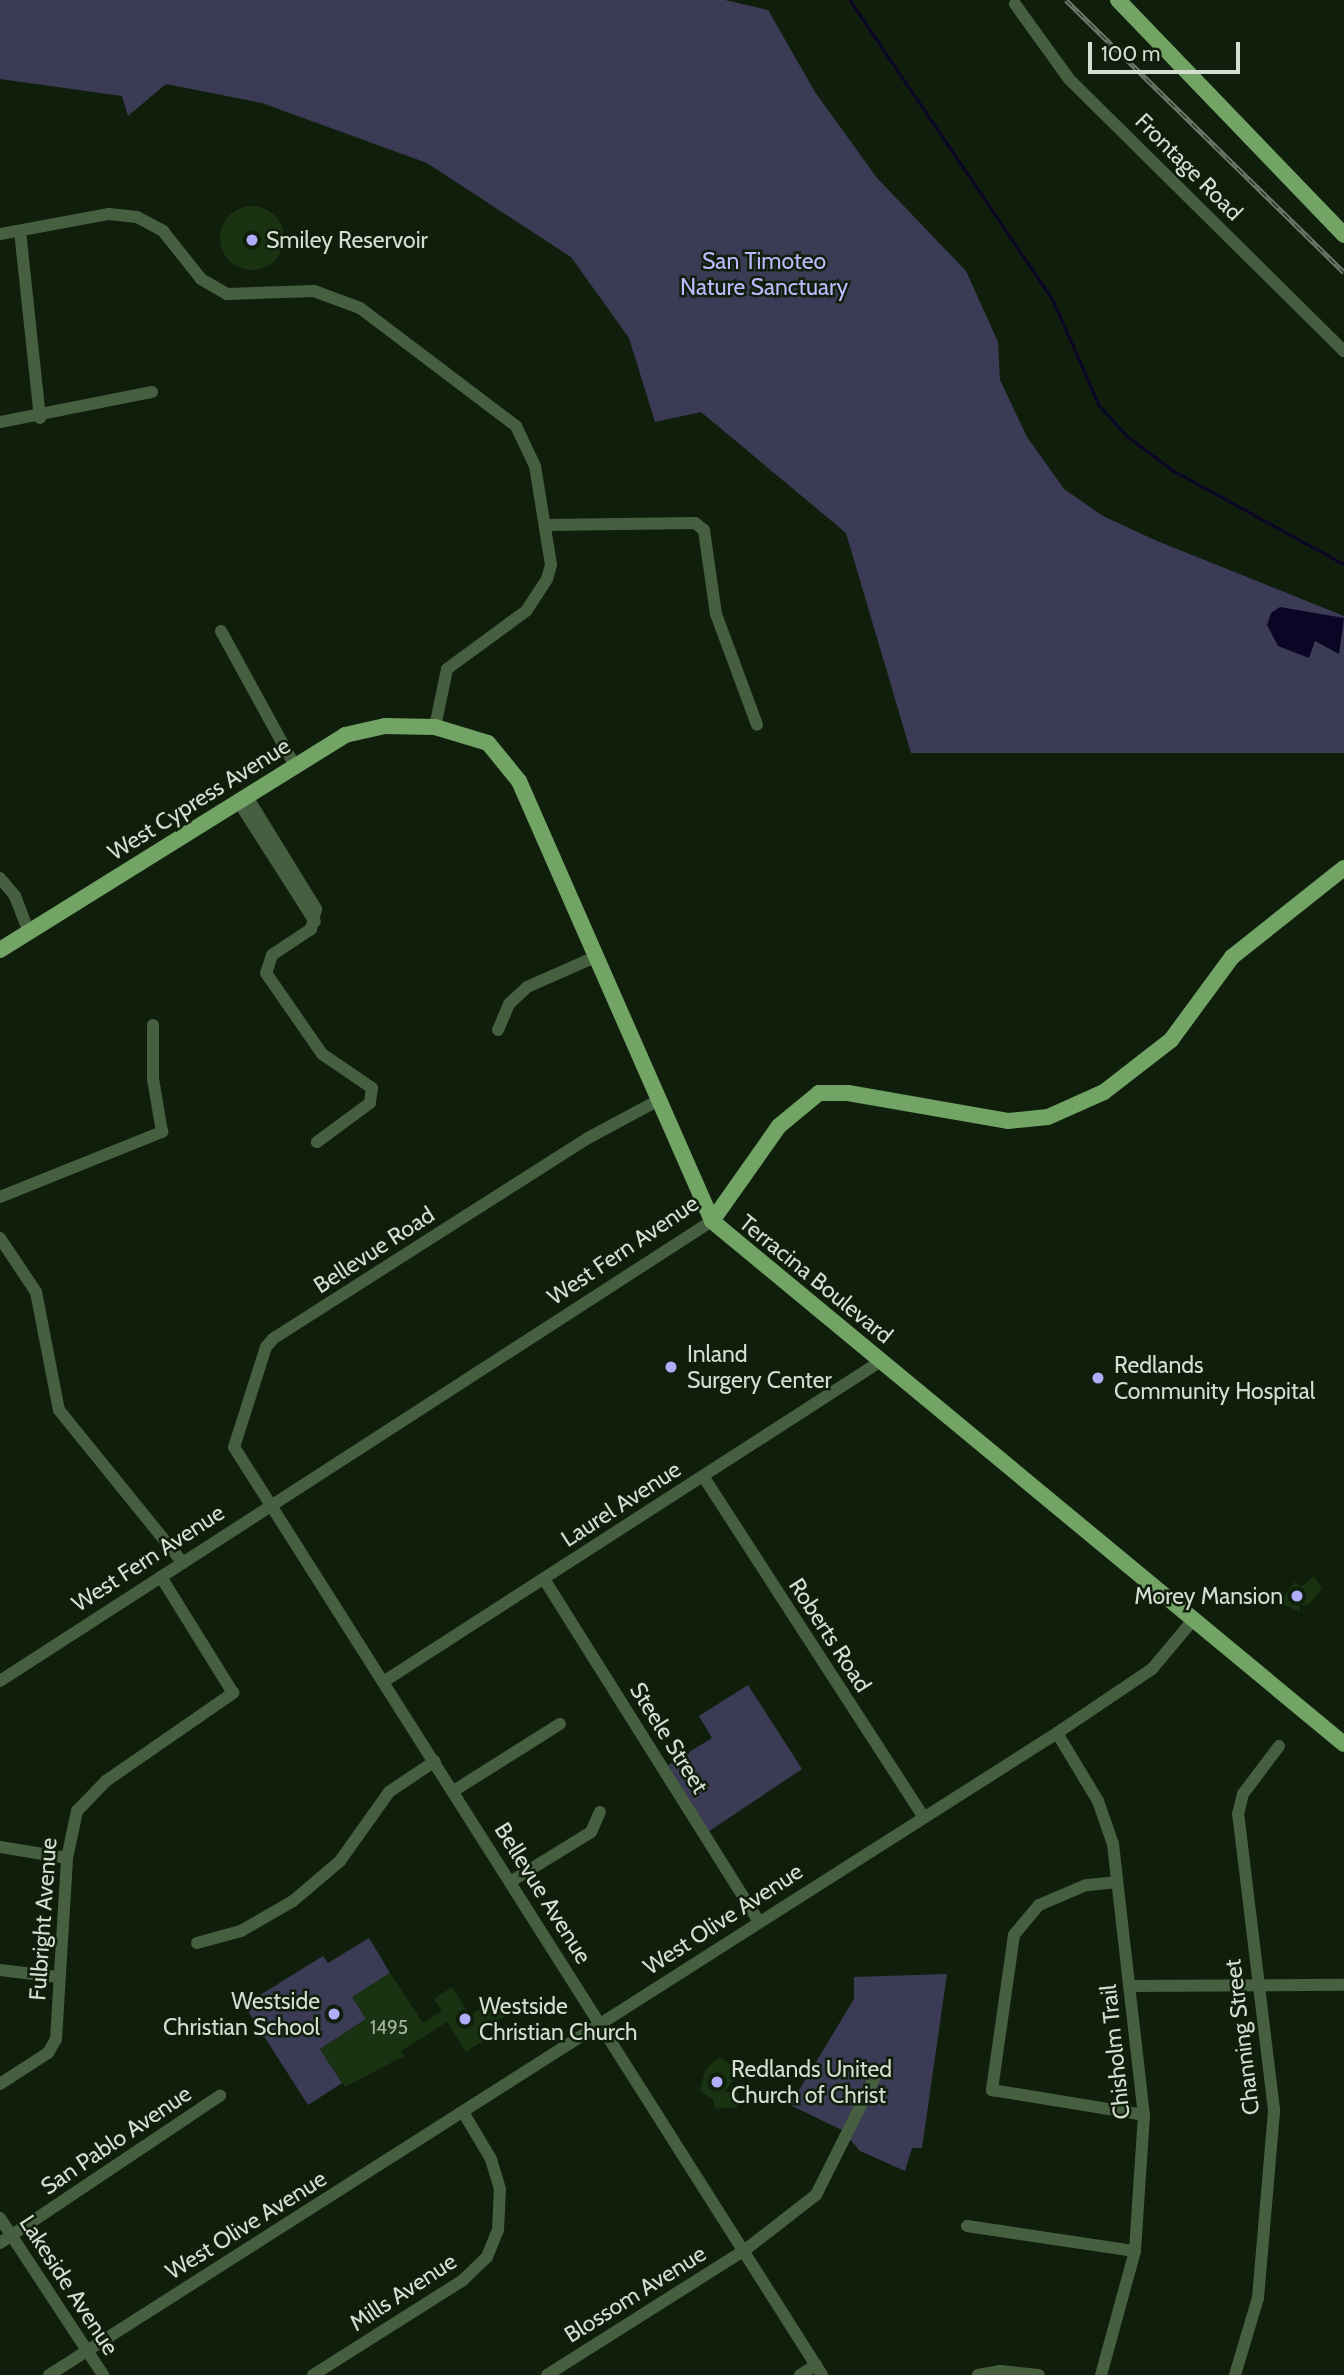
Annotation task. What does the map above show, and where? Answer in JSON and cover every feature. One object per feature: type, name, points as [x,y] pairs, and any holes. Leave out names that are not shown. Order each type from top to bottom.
[{"type":"main road","points":[[1118,0],[1268,150],[1344,220]]},
{"type":"main road","points":[[1268,150],[1344,235]]},
{"type":"main road","name":"West Cypress Avenue","points":[[0,950],[345,735],[385,726],[435,727]]},
{"type":"main road","name":"Terracina Boulevard","points":[[435,727],[488,743],[512,766],[712,1221],[1344,1744]]},
{"type":"main road","name":"West Fern Avenue","points":[[712,1221],[779,1126],[819,1093],[848,1093],[1008,1121],[1058,1114],[1104,1092],[1171,1040],[1232,957],[1344,868]]},
{"type":"street","name":"Frontage Road","points":[[1015,4],[1069,79],[1344,351]]},
{"type":"street","points":[[0,234],[109,214],[138,217],[163,231],[201,279],[227,294],[314,291],[360,308],[516,426],[529,445],[546,525],[551,565],[538,598],[447,668],[435,727]]},
{"type":"street","points":[[20,231],[40,418]]},
{"type":"street","points":[[0,422],[40,418],[152,392]]},
{"type":"street","points":[[546,525],[695,523],[705,530],[716,614],[757,725]]},
{"type":"street","points":[[221,632],[295,766]]},
{"type":"street","points":[[242,798],[315,922],[272,955],[266,974],[322,1054],[372,1088],[370,1103],[317,1142]]},
{"type":"street","points":[[0,878],[15,896],[29,932]]},
{"type":"street","points":[[498,1030],[509,1004],[527,987],[595,957]]},
{"type":"street","points":[[0,1197],[162,1132],[153,1079],[153,1025]]},
{"type":"street","name":"Bellevue Road","points":[[271,1505],[233,1438],[266,1347],[577,1145],[657,1101]]},
{"type":"street","name":"West Fern Avenue","points":[[0,1681],[712,1221]]},
{"type":"street","points":[[0,1238],[36,1292],[59,1410],[183,1563]]},
{"type":"street","name":"Laurel Avenue","points":[[383,1682],[881,1361]]},
{"type":"street","name":"Roberts Road","points":[[703,1476],[923,1816]]},
{"type":"street","name":"Bellevue Avenue","points":[[271,1505],[819,2370]]},
{"type":"street","name":"Fulbright Avenue","points":[[0,2084],[53,2048],[71,1823],[87,1798],[233,1693],[161,1577]]},
{"type":"street","name":"Steele Street","points":[[544,1579],[758,1920]]},
{"type":"street","name":"West Olive Avenue","points":[[49,2375],[463,2112],[758,1920],[1057,1733],[1152,1669],[1194,1619]]},
{"type":"street","points":[[454,1790],[559,1724]]},
{"type":"street","name":"Chisholm Trail","points":[[1057,1733],[1098,1801],[1113,1844],[1144,2115],[1135,2251],[1101,2375]]},
{"type":"street","name":"Channing Street","points":[[1235,2375],[1258,2298],[1274,2110],[1238,1815],[1243,1794],[1279,1746]]},
{"type":"street","points":[[197,1943],[240,1931],[293,1901],[340,1861],[389,1792],[435,1761]]},
{"type":"street","points":[[510,1882],[591,1832],[600,1812]]},
{"type":"street","points":[[0,1847],[67,1857]]},
{"type":"street","points":[[1117,1882],[1086,1885],[1048,1900],[1014,1935],[992,2090],[1144,2115]]},
{"type":"street","points":[[0,1970],[58,1977]]},
{"type":"street","points":[[1129,1986],[1344,1985]]},
{"type":"street","name":"Blossom Avenue","points":[[547,2375],[745,2250],[823,2189],[874,2079]]},
{"type":"street","name":"San Pablo Avenue","points":[[6,2239],[219,2095]]},
{"type":"street","name":"Mills Avenue","points":[[313,2375],[463,2280],[487,2257],[498,2230],[500,2189],[491,2159],[463,2112]]},
{"type":"street","name":"Lakeside Avenue","points":[[0,2218],[6,2239],[88,2350],[103,2375]]},
{"type":"street","points":[[967,2226],[1135,2251]]},
{"type":"street","points":[[800,2375],[819,2370]]},
{"type":"street","points":[[978,2375],[1039,2375]]},
{"type":"green space","name":"San Timoteo Nature Sanctuary","points":[[0,0],[725,0],[768,10],[815,92],[877,178],[966,271],[998,342],[1000,380],[1027,437],[1064,489],[1103,516],[1157,541],[1344,616],[1344,753],[911,753],[846,533],[701,412],[655,422],[629,338],[571,257],[427,163],[262,103],[166,84],[128,116],[122,96],[0,79]]},
{"type":"green space","points":[[748,1685],[802,1769],[708,1832],[668,1765],[712,1738],[699,1716]]},
{"type":"green space","points":[[369,1938],[390,1973],[353,1997],[366,2019],[320,2049],[342,2083],[308,2105],[244,2005],[323,1956],[328,1963]]},
{"type":"green space","points":[[947,1974],[922,2148],[912,2148],[905,2171],[860,2151],[842,2130],[790,2105],[854,1999],[854,1977]]},
{"type":"shaded area","points":[[1280,607],[1344,618],[1339,654],[1315,641],[1309,658],[1278,646],[1267,625],[1271,613]]},
{"type":"building","name":"Smiley Reservoir","points":[[252,206],[264,208],[275,215],[282,226],[282,250],[275,261],[264,268],[252,270],[240,268],[229,261],[222,250],[220,238],[222,226],[229,215],[240,208]]},
{"type":"building","name":"Morey Mansion","points":[[1314,1576],[1322,1589],[1308,1605],[1300,1605],[1300,1612],[1279,1602],[1295,1582],[1301,1587]]},
{"type":"building","name":"Westside Christian School","points":[[390,1973],[423,2023],[442,2011],[434,1999],[452,1987],[470,2015],[495,2000],[505,2016],[478,2033],[483,2041],[466,2052],[447,2022],[401,2051],[404,2056],[345,2087],[320,2049],[366,2019],[352,1997]]},
{"type":"building","name":"Redlands United Church of Christ","points":[[719,2057],[739,2070],[725,2092],[738,2092],[738,2107],[715,2109],[713,2099],[700,2091],[705,2070]]},
{"type":"waterway","points":[[850,0],[1053,300],[1099,405],[1127,436],[1174,471],[1344,564]]},
{"type":"railway","points":[[1066,0],[1344,272]]},
{"type":"place","name":"Smiley Reservoir","points":[[252,240]]},
{"type":"place","name":"Inland Surgery Center","points":[[671,1367]]},
{"type":"place","name":"Redlands Community Hospital","points":[[1098,1378]]},
{"type":"place","name":"Morey Mansion","points":[[1297,1596]]},
{"type":"place","name":"Westside Christian School","points":[[334,2014]]},
{"type":"place","name":"Westside Christian Church","points":[[465,2019]]},
{"type":"place","name":"Redlands United Church of Christ","points":[[717,2082]]}]
